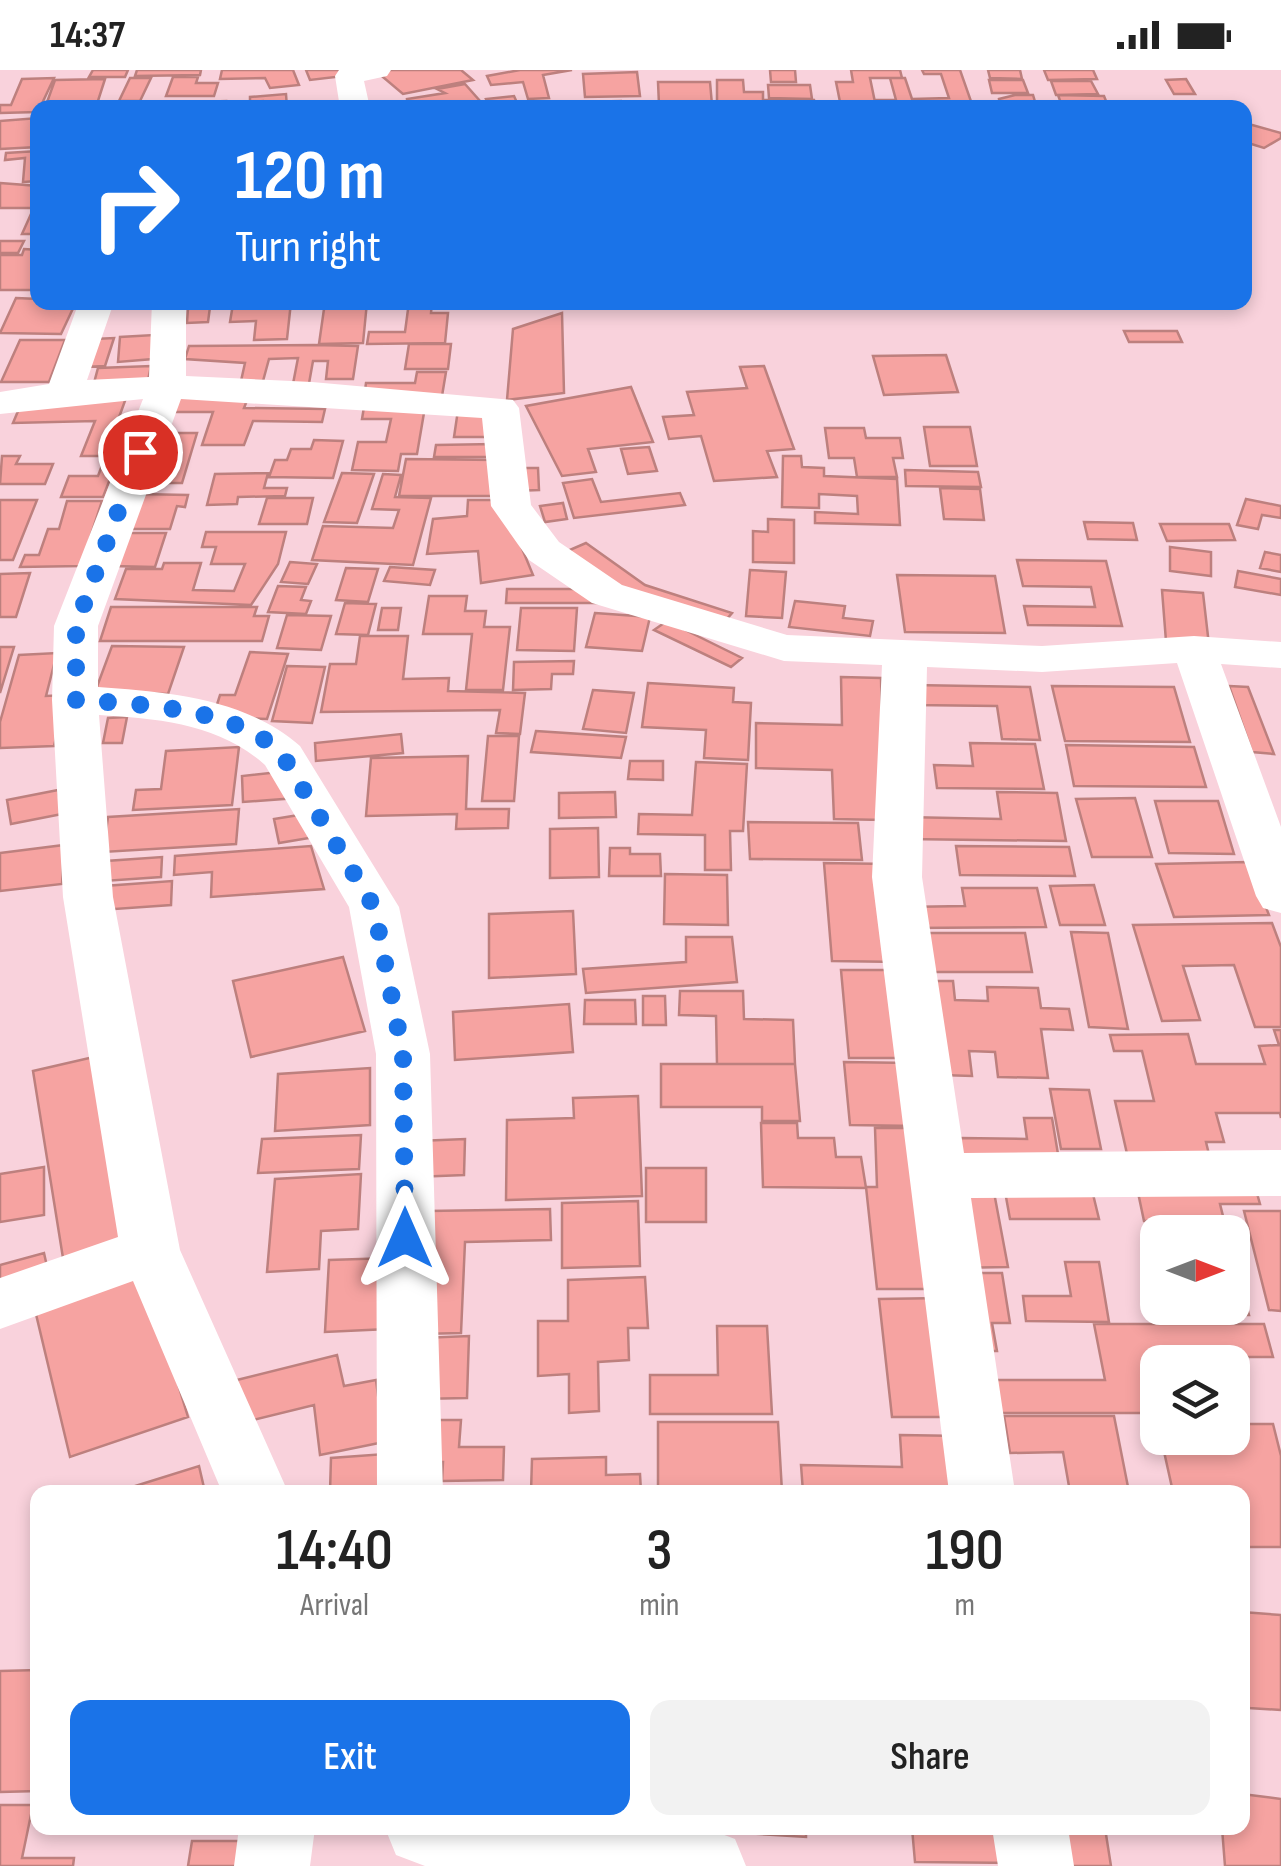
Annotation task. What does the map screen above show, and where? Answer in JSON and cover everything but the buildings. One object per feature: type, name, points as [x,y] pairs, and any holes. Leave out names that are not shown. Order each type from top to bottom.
[{"type":"street","points":[[356,100],[358,72]]},
{"type":"street","points":[[66,390],[94,310]]},
{"type":"street","points":[[169,310],[167,386],[76,626],[76,700],[88,898],[150,1250],[253,1485]]},
{"type":"street","points":[[0,403],[66,390],[167,386],[500,408],[510,506],[544,551],[607,594],[784,648],[1042,658],[1194,649],[1281,655]]},
{"type":"street","points":[[1194,649],[1281,896]]},
{"type":"street","points":[[905,651],[896,876],[981,1485]]},
{"type":"street","points":[[76,700],[158,704],[268,738],[283,756],[374,907],[403,1054],[410,1485]]},
{"type":"street","points":[[936,1176],[1281,1172]]},
{"type":"street","points":[[0,1304],[150,1250]]},
{"type":"street","points":[[272,1866],[276,1835]]},
{"type":"street","points":[[488,1835],[708,1866]]},
{"type":"street","points":[[1031,1835],[1036,1866]]},
{"type":"route","points":[[140,452],[76,626],[76,700],[158,704],[268,738],[283,756],[374,907],[403,1054],[405,1238]]}]
